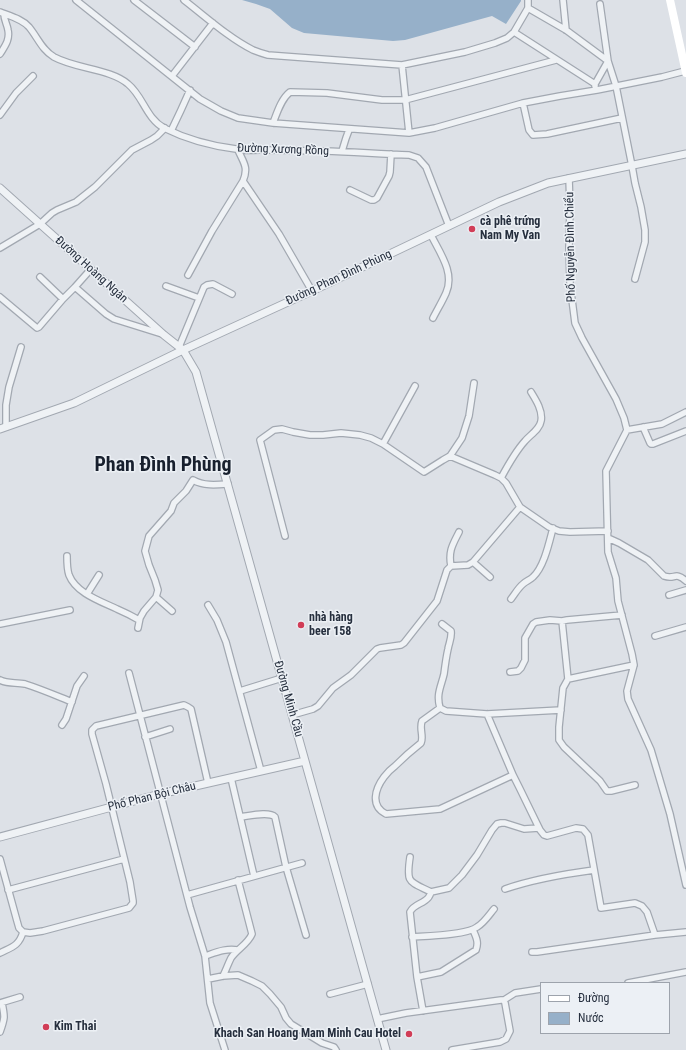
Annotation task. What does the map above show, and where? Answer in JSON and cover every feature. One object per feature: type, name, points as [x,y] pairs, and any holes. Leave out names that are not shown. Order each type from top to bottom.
[{"type":"main road","points":[[670,0],[686,72]]},
{"type":"street","points":[[76,0],[200,99],[221,111],[238,118],[273,123],[409,134],[523,103],[686,72]]},
{"type":"street","points":[[134,0],[195,47]]},
{"type":"street","points":[[184,0],[213,23],[254,51],[268,55],[402,65],[466,52],[507,38],[514,32],[528,8],[528,0]]},
{"type":"street","points":[[563,0],[566,30]]},
{"type":"street","points":[[600,4],[608,61],[616,86],[634,183],[641,207],[645,230],[645,242],[635,279]]},
{"type":"street","points":[[528,8],[566,30],[608,61]]},
{"type":"street","points":[[0,54],[9,38],[2,13]]},
{"type":"street","name":"Đường Xương Rồng","points":[[2,13],[24,22],[48,54],[80,67],[116,76],[127,82],[134,89],[152,118],[168,129],[190,138],[209,144],[238,150],[342,151],[409,155],[418,158],[426,167],[449,226]]},
{"type":"street","points":[[172,76],[213,23]]},
{"type":"street","points":[[514,32],[595,84]]},
{"type":"street","points":[[273,123],[279,107],[290,92],[327,93],[382,100],[405,100],[556,60]]},
{"type":"street","points":[[596,90],[595,84],[608,61]]},
{"type":"street","points":[[402,65],[409,134]]},
{"type":"street","points":[[0,116],[16,93],[33,76]]},
{"type":"street","points":[[0,248],[40,224],[52,213],[71,205],[106,177],[132,150],[168,129],[182,110],[190,90]]},
{"type":"street","points":[[523,103],[529,130],[533,135],[547,134],[622,118]]},
{"type":"street","points":[[342,151],[349,130]]},
{"type":"street","points":[[188,275],[212,230],[243,181],[246,168],[238,150]]},
{"type":"street","points":[[350,190],[371,200],[377,198],[389,176],[391,154]]},
{"type":"street","name":"Đường Phan Đình Phùng","points":[[3,428],[74,403],[181,349],[312,291],[499,202],[548,183],[686,154]]},
{"type":"street","name":"Phố Nguyễn Đình Chiểu","points":[[569,178],[570,284],[575,323],[616,399],[627,430]]},
{"type":"street","points":[[243,181],[279,234],[312,291]]},
{"type":"street","name":"Đường Hoàng Ngân","points":[[0,188],[181,349]]},
{"type":"street","points":[[431,235],[449,275],[449,284],[433,318]]},
{"type":"street","points":[[0,297],[37,328],[91,269]]},
{"type":"street","points":[[40,277],[63,299]]},
{"type":"street","points":[[181,349],[204,287],[213,284],[232,294]]},
{"type":"street","points":[[166,286],[199,298]]},
{"type":"street","points":[[75,287],[106,314],[114,319],[164,335]]},
{"type":"street","points":[[3,428],[9,387],[21,347]]},
{"type":"street","name":"Đường Minh Cầu","points":[[181,349],[196,372],[368,984],[385,1050]]},
{"type":"street","points":[[285,536],[260,440],[274,430],[282,429],[310,435],[341,433],[360,435],[371,438],[383,444],[424,472],[450,456],[462,438],[469,416],[474,383]]},
{"type":"street","points":[[383,444],[416,386]]},
{"type":"street","points":[[501,478],[515,454],[540,424],[541,416],[539,408],[531,392]]},
{"type":"street","points":[[686,412],[662,424],[627,430],[606,472],[608,552],[616,578],[618,601],[634,665],[627,691],[628,700],[651,750],[670,814],[686,884]]},
{"type":"street","points":[[643,427],[651,444],[686,431]]},
{"type":"street","points":[[450,456],[501,478],[506,483],[520,508],[549,527],[559,531],[570,532],[608,531]]},
{"type":"street","points":[[138,628],[139,620],[144,611],[156,597],[158,590],[145,551],[149,536],[171,511],[174,503],[186,491],[193,480],[206,485],[228,484]]},
{"type":"street","points":[[292,715],[318,706],[333,688],[350,676],[377,649],[401,645],[404,643],[437,601],[447,570],[451,566],[468,565],[473,562],[520,508]]},
{"type":"street","points":[[512,599],[523,583],[533,577],[538,570],[542,563],[553,528]]},
{"type":"street","points":[[451,566],[449,557],[459,532]]},
{"type":"street","points":[[608,538],[648,560],[664,576],[678,576],[686,581]]},
{"type":"street","points":[[67,556],[69,575],[72,581],[87,594],[139,620]]},
{"type":"street","points":[[473,562],[490,578]]},
{"type":"street","points":[[87,594],[99,575]]},
{"type":"street","points":[[669,595],[686,590]]},
{"type":"street","points":[[156,597],[172,611]]},
{"type":"street","points":[[208,605],[217,620],[226,642],[261,771]]},
{"type":"street","points":[[0,624],[70,610]]},
{"type":"street","points":[[510,672],[518,671],[522,668],[525,638],[533,624],[536,622],[550,620],[562,622],[567,620],[622,615]]},
{"type":"street","points":[[562,622],[568,679],[563,688],[559,740],[564,747],[600,781],[607,791],[611,792],[635,785]]},
{"type":"street","points":[[442,624],[451,631],[452,635],[438,694],[438,703],[440,708],[446,711],[486,714],[561,710]]},
{"type":"street","points":[[655,636],[686,627]]},
{"type":"street","points":[[568,679],[634,665]]},
{"type":"street","points":[[129,673],[186,895],[205,956],[210,1004],[225,1050]]},
{"type":"street","points":[[62,726],[66,719],[77,686],[84,676]]},
{"type":"street","points":[[240,691],[282,678]]},
{"type":"street","points":[[0,680],[4,682],[25,684],[72,702]]},
{"type":"street","points":[[0,859],[19,928],[23,932],[30,933],[42,931],[129,908],[133,903],[124,859],[92,734],[92,730],[96,726],[184,705],[190,708],[208,783]]},
{"type":"street","points":[[440,708],[422,722],[421,743],[384,776],[377,788],[375,796],[376,802],[382,812],[386,814],[440,809],[513,776]]},
{"type":"street","points":[[486,714],[513,776],[539,828],[548,836],[576,828],[583,829],[588,835],[601,908],[635,904],[642,906],[647,912],[655,935]]},
{"type":"street","points":[[145,737],[170,729]]},
{"type":"street","name":"Phố Phan Bội Châu","points":[[0,837],[160,794],[305,760]]},
{"type":"street","points":[[230,778],[254,876]]},
{"type":"street","points":[[240,817],[269,814],[274,815],[286,867],[306,935]]},
{"type":"street","points":[[410,857],[408,871],[409,878],[412,883],[431,892],[449,888],[478,855],[492,830],[498,824],[505,823],[524,829],[539,828]]},
{"type":"street","points":[[8,890],[124,859]]},
{"type":"street","points":[[186,895],[302,863]]},
{"type":"street","points":[[505,889],[521,883],[548,877],[594,870]]},
{"type":"street","points":[[223,976],[231,958],[247,942],[252,934],[238,880]]},
{"type":"street","points":[[423,1011],[417,977],[410,912],[414,906],[427,899],[431,892]]},
{"type":"street","points":[[412,937],[467,932],[483,923],[494,909]]},
{"type":"street","points":[[417,977],[441,972],[476,950],[478,945],[477,940],[472,930]]},
{"type":"street","points":[[0,953],[17,944],[21,940],[23,932]]},
{"type":"street","points":[[532,952],[686,932]]},
{"type":"street","points":[[205,956],[222,950],[238,950]]},
{"type":"street","points":[[633,982],[686,972]]},
{"type":"street","points":[[208,979],[238,975],[262,986],[281,1007],[286,1018],[291,1024],[322,1043],[334,1047],[336,1050]]},
{"type":"street","points":[[330,994],[368,984]]},
{"type":"street","points":[[377,1019],[504,1000],[515,993],[540,989]]},
{"type":"street","points":[[0,1032],[5,1017],[1,1003],[20,997]]},
{"type":"street","points":[[452,1050],[500,1042],[506,1039],[510,1031],[504,1000]]},
{"type":"water","points":[[242,0],[521,1],[506,24],[492,16],[405,40],[393,41],[304,33],[292,28],[270,9]]},
{"type":"place","name":"cà phê trứng Nam My Van","points":[[472,229]]},
{"type":"place","name":"nhà hàng beer 158","points":[[301,625]]},
{"type":"place","name":"Kim Thai","points":[[46,1027]]},
{"type":"place","name":"Khach San Hoang Mam Minh Cau Hotel","points":[[409,1034]]},
{"type":"district","name":"Phan Đình Phùng","points":[[163,466]]}]
